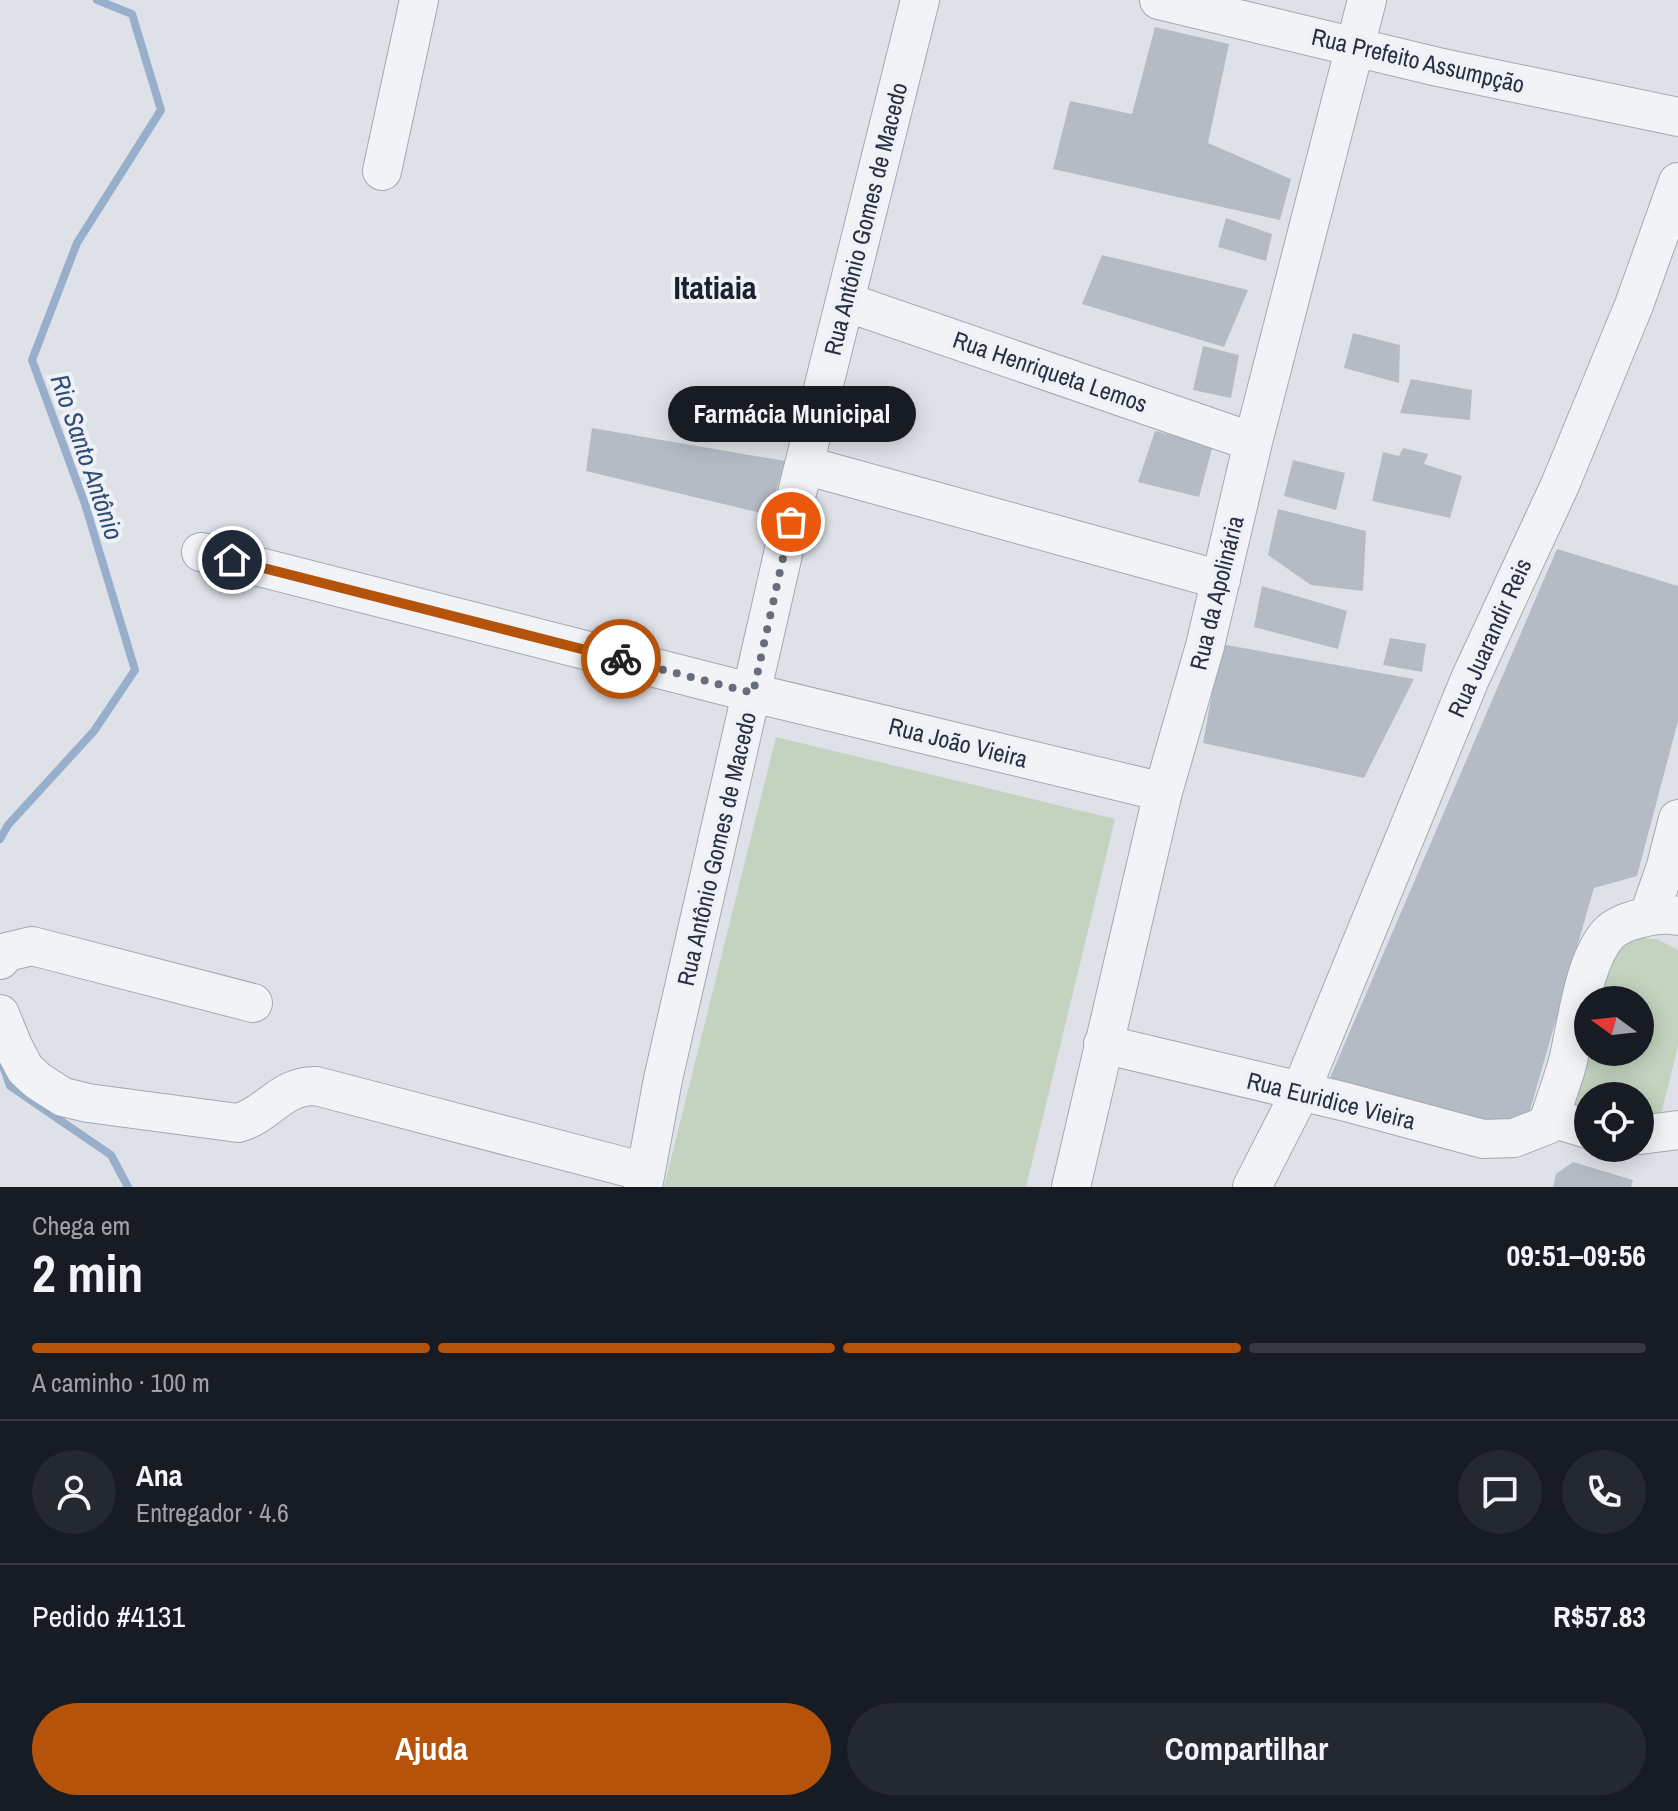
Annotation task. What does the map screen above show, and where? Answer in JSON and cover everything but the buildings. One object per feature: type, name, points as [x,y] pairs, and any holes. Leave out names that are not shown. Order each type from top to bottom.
[{"type":"street","points":[[382,171],[419,0]]},
{"type":"street","name":"Rua Antônio Gomes de Macedo","points":[[644,1179],[663,1079],[804,465],[920,0]]},
{"type":"street","name":"Rua Prefeito Assumpção","points":[[1159,0],[1356,48],[1678,117]]},
{"type":"street","name":"Rua da Apolinária","points":[[1071,1187],[1163,792],[1221,580],[1253,442],[1367,0]]},
{"type":"street","name":"Rua Juarandir Reis","points":[[1252,1187],[1300,1093],[1470,679],[1560,485],[1634,305],[1678,182]]},
{"type":"street","name":"Rua Henriqueta Lemos","points":[[846,302],[1253,442]]},
{"type":"street","points":[[804,465],[1221,580]]},
{"type":"street","name":"Rua João Vieira","points":[[201,552],[753,693],[1163,792]]},
{"type":"street","points":[[1574,1125],[1558,1120],[1551,1114],[1566,1068],[1591,964],[1613,929],[1664,916],[1666,866],[1678,819]]},
{"type":"street","points":[[0,960],[7,952],[17,948],[44,948],[253,1003]]},
{"type":"street","points":[[0,1014],[25,1069],[63,1097],[238,1123],[249,1120],[302,1085],[316,1086],[644,1179]]},
{"type":"street","name":"Rua Euridice Vieira","points":[[1103,1044],[1346,1102],[1483,1139],[1514,1138],[1539,1129],[1547,1125],[1551,1114]]},
{"type":"street","points":[[1654,1133],[1678,1130]]},
{"type":"green space","points":[[776,737],[1115,819],[1026,1187],[664,1187]]},
{"type":"green space","points":[[1627,937],[1657,939],[1678,950],[1678,1046],[1662,1111],[1654,1116],[1654,1082],[1574,1082],[1574,1102],[1568,1091],[1581,1066],[1654,1066],[1654,986],[1597,986],[1607,950]]},
{"type":"waterway","name":"Rio Santo Antônio","points":[[0,839],[8,825],[94,731],[135,670],[85,504],[32,360],[77,243],[161,110],[132,14],[97,0]]},
{"type":"waterway","name":"Rio Santo Antônio","points":[[2,1063],[10,1086],[111,1155],[128,1187]]},
{"type":"way so far","points":[[621,659],[753,693],[791,522]]},
{"type":"place","name":"Farmácia Municipal","points":[[791,522]]},
{"type":"district","name":"Itatiaia","points":[[715,288]]},
{"type":"route","points":[[232,560],[621,659]]}]
